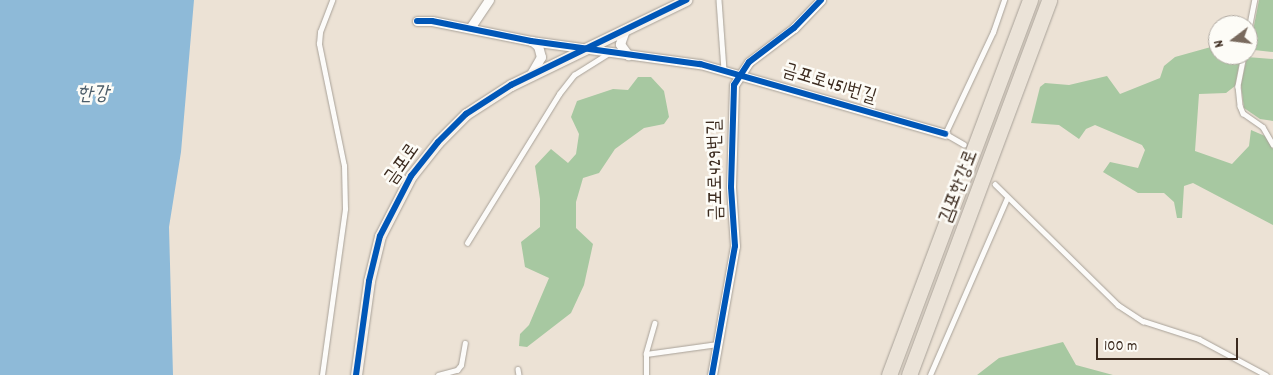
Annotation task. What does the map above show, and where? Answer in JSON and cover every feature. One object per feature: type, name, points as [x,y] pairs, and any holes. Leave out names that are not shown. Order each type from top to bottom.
[{"type":"highway","name":"김포한강로","points":[[889,375],[1030,0]]},
{"type":"highway","name":"김포한강로","points":[[909,375],[1049,0]]},
{"type":"main road","name":"금포로","points":[[356,375],[373,259],[400,194],[423,159],[466,114],[531,74],[686,0]]},
{"type":"street","points":[[470,28],[489,0]]},
{"type":"street","points":[[739,73],[749,62],[806,18],[821,0]]},
{"type":"street","points":[[417,22],[432,21],[532,41],[584,49]]},
{"type":"street","points":[[625,29],[620,44],[628,56]]},
{"type":"street","points":[[531,74],[541,57],[538,46],[532,41]]},
{"type":"street","name":"금포로451번길","points":[[584,49],[739,73],[849,108],[945,134]]},
{"type":"street","name":"금포로429번길","points":[[712,375],[735,246],[731,216],[732,97],[739,73]]},
{"type":"lane","points":[[322,375],[345,209],[344,166],[319,44],[320,32],[332,0]]},
{"type":"lane","points":[[719,0],[724,70]]},
{"type":"lane","points":[[945,134],[990,40],[1004,0]]},
{"type":"lane","points":[[1251,15],[1254,0]]},
{"type":"lane","points":[[468,243],[559,94],[574,75],[610,53]]},
{"type":"lane","points":[[1242,65],[1238,86],[1240,106],[1244,113],[1263,127],[1273,144]]},
{"type":"lane","name":"금포로451번길","points":[[945,134],[964,145]]},
{"type":"lane","points":[[996,184],[1007,198],[1118,305],[1143,321],[1199,339],[1266,375]]},
{"type":"lane","points":[[930,375],[1007,198]]},
{"type":"lane","points":[[646,375],[646,354],[655,323]]},
{"type":"lane","points":[[438,375],[461,365],[464,343]]},
{"type":"lane","points":[[646,354],[718,344]]},
{"type":"lane","points":[[518,369],[519,375]]},
{"type":"green space","points":[[1259,0],[1273,0],[1273,52],[1258,50],[1258,15],[1256,15]]},
{"type":"green space","points":[[1208,48],[1208,65],[1239,65],[1235,86],[1226,93],[1199,94],[1195,151],[1232,164],[1249,146],[1251,130],[1265,136],[1273,149],[1273,225],[1193,183],[1184,186],[1182,218],[1177,218],[1174,202],[1164,193],[1138,193],[1103,172],[1110,162],[1138,168],[1145,150],[1142,145],[1095,125],[1086,129],[1079,139],[1059,125],[1031,123],[1040,87],[1045,83],[1069,85],[1107,76],[1120,94],[1160,78],[1164,66],[1175,57]]},
{"type":"green space","points":[[1258,58],[1273,59],[1273,121],[1260,119],[1244,108],[1241,85],[1245,65],[1258,65]]},
{"type":"green space","points":[[638,77],[651,77],[664,91],[669,117],[664,124],[644,128],[615,149],[599,173],[583,178],[576,202],[576,228],[593,244],[584,285],[571,313],[527,347],[519,346],[520,334],[529,325],[549,278],[525,267],[521,242],[540,227],[540,199],[535,166],[551,149],[568,163],[576,154],[579,134],[571,117],[577,101],[613,89],[628,90]]},
{"type":"green space","points":[[1063,342],[1076,365],[1113,375],[977,375],[999,358]]},
{"type":"water","name":"한강","points":[[0,0],[194,0],[181,152],[169,227],[173,375],[0,375]]},
{"type":"cycle path","points":[[356,375],[369,281],[380,236],[411,176],[438,142],[466,114],[511,85],[686,0]]},
{"type":"cycle path","points":[[712,375],[735,246],[731,187],[734,85],[749,62],[794,28],[821,0]]},
{"type":"cycle path","points":[[417,21],[432,21],[531,41],[700,64],[945,134]]}]
